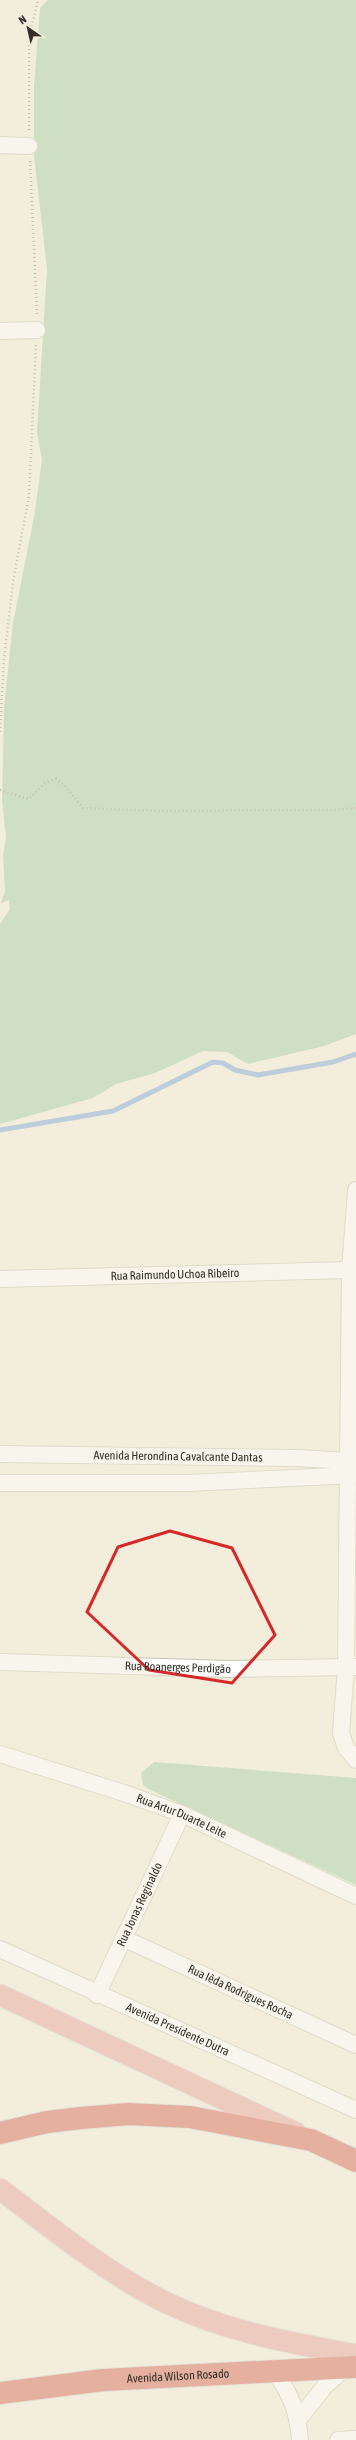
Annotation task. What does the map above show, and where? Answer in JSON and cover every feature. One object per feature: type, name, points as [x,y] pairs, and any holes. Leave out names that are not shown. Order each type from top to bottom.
[{"type":"highway","points":[[0,2133],[48,2122],[128,2114],[190,2117],[312,2140],[356,2161]]},
{"type":"highway","name":"Avenida Wilson Rosado","points":[[0,2393],[103,2380],[274,2372],[352,2364]]},
{"type":"main road","points":[[0,1995],[312,2140]]},
{"type":"main road","points":[[0,2189],[73,2244],[167,2303],[222,2325],[352,2364]]},
{"type":"street","points":[[0,145],[29,146]]},
{"type":"street","points":[[0,331],[37,330]]},
{"type":"street","points":[[356,1190],[350,1270],[352,1469],[351,1667],[341,1733],[346,1748],[356,1760]]},
{"type":"street","name":"Rua Raimundo Uchoa Ribeiro","points":[[0,1279],[350,1270]]},
{"type":"street","name":"Avenida Herondina Cavalcante Dantas","points":[[0,1454],[352,1469]]},
{"type":"street","name":"Avenida Herondina Cavalcante Dantas","points":[[0,1483],[180,1483],[352,1469]]},
{"type":"street","name":"Rua Boanerges Perdigão","points":[[0,1662],[228,1669],[351,1667]]},
{"type":"street","name":"Rua Artur Duarte Leite","points":[[0,1754],[124,1793],[182,1814],[356,1896]]},
{"type":"street","name":"Rua Jonas Reginaldo","points":[[97,1995],[182,1814]]},
{"type":"street","name":"Rua Iêda Rodrigues Rocha","points":[[125,1938],[356,2045]]},
{"type":"street","name":"Avenida Presidente Dutra","points":[[0,1949],[97,1995],[356,2110]]},
{"type":"street","points":[[299,2419],[320,2391],[352,2364]]},
{"type":"street","points":[[274,2372],[291,2397],[299,2419],[300,2440]]},
{"type":"street","points":[[338,2440],[356,2439]]},
{"type":"path","points":[[0,732],[4,659],[14,582],[29,496],[37,330],[29,146],[29,37],[38,0]]},
{"type":"path","points":[[0,790],[29,799],[45,783],[56,779],[83,808],[165,811],[334,810],[356,808]]},
{"type":"highlighted area","points":[[170,1531],[232,1548],[275,1635],[232,1683],[149,1670],[87,1612],[118,1547]]},
{"type":"green space","points":[[48,0],[356,0],[356,1034],[324,1046],[248,1064],[227,1052],[203,1051],[155,1073],[116,1084],[93,1098],[0,1124],[0,924],[10,909],[9,900],[1,903],[5,891],[3,856],[6,837],[2,801],[4,707],[13,623],[34,517],[42,460],[37,432],[47,269],[34,156],[34,86],[40,8]]},
{"type":"green space","points":[[154,1762],[356,1778],[356,1885],[148,1789],[143,1785],[141,1773]]},
{"type":"waterway","points":[[0,1130],[113,1111],[213,1062],[223,1063],[235,1070],[258,1075],[333,1062],[356,1054]]}]
